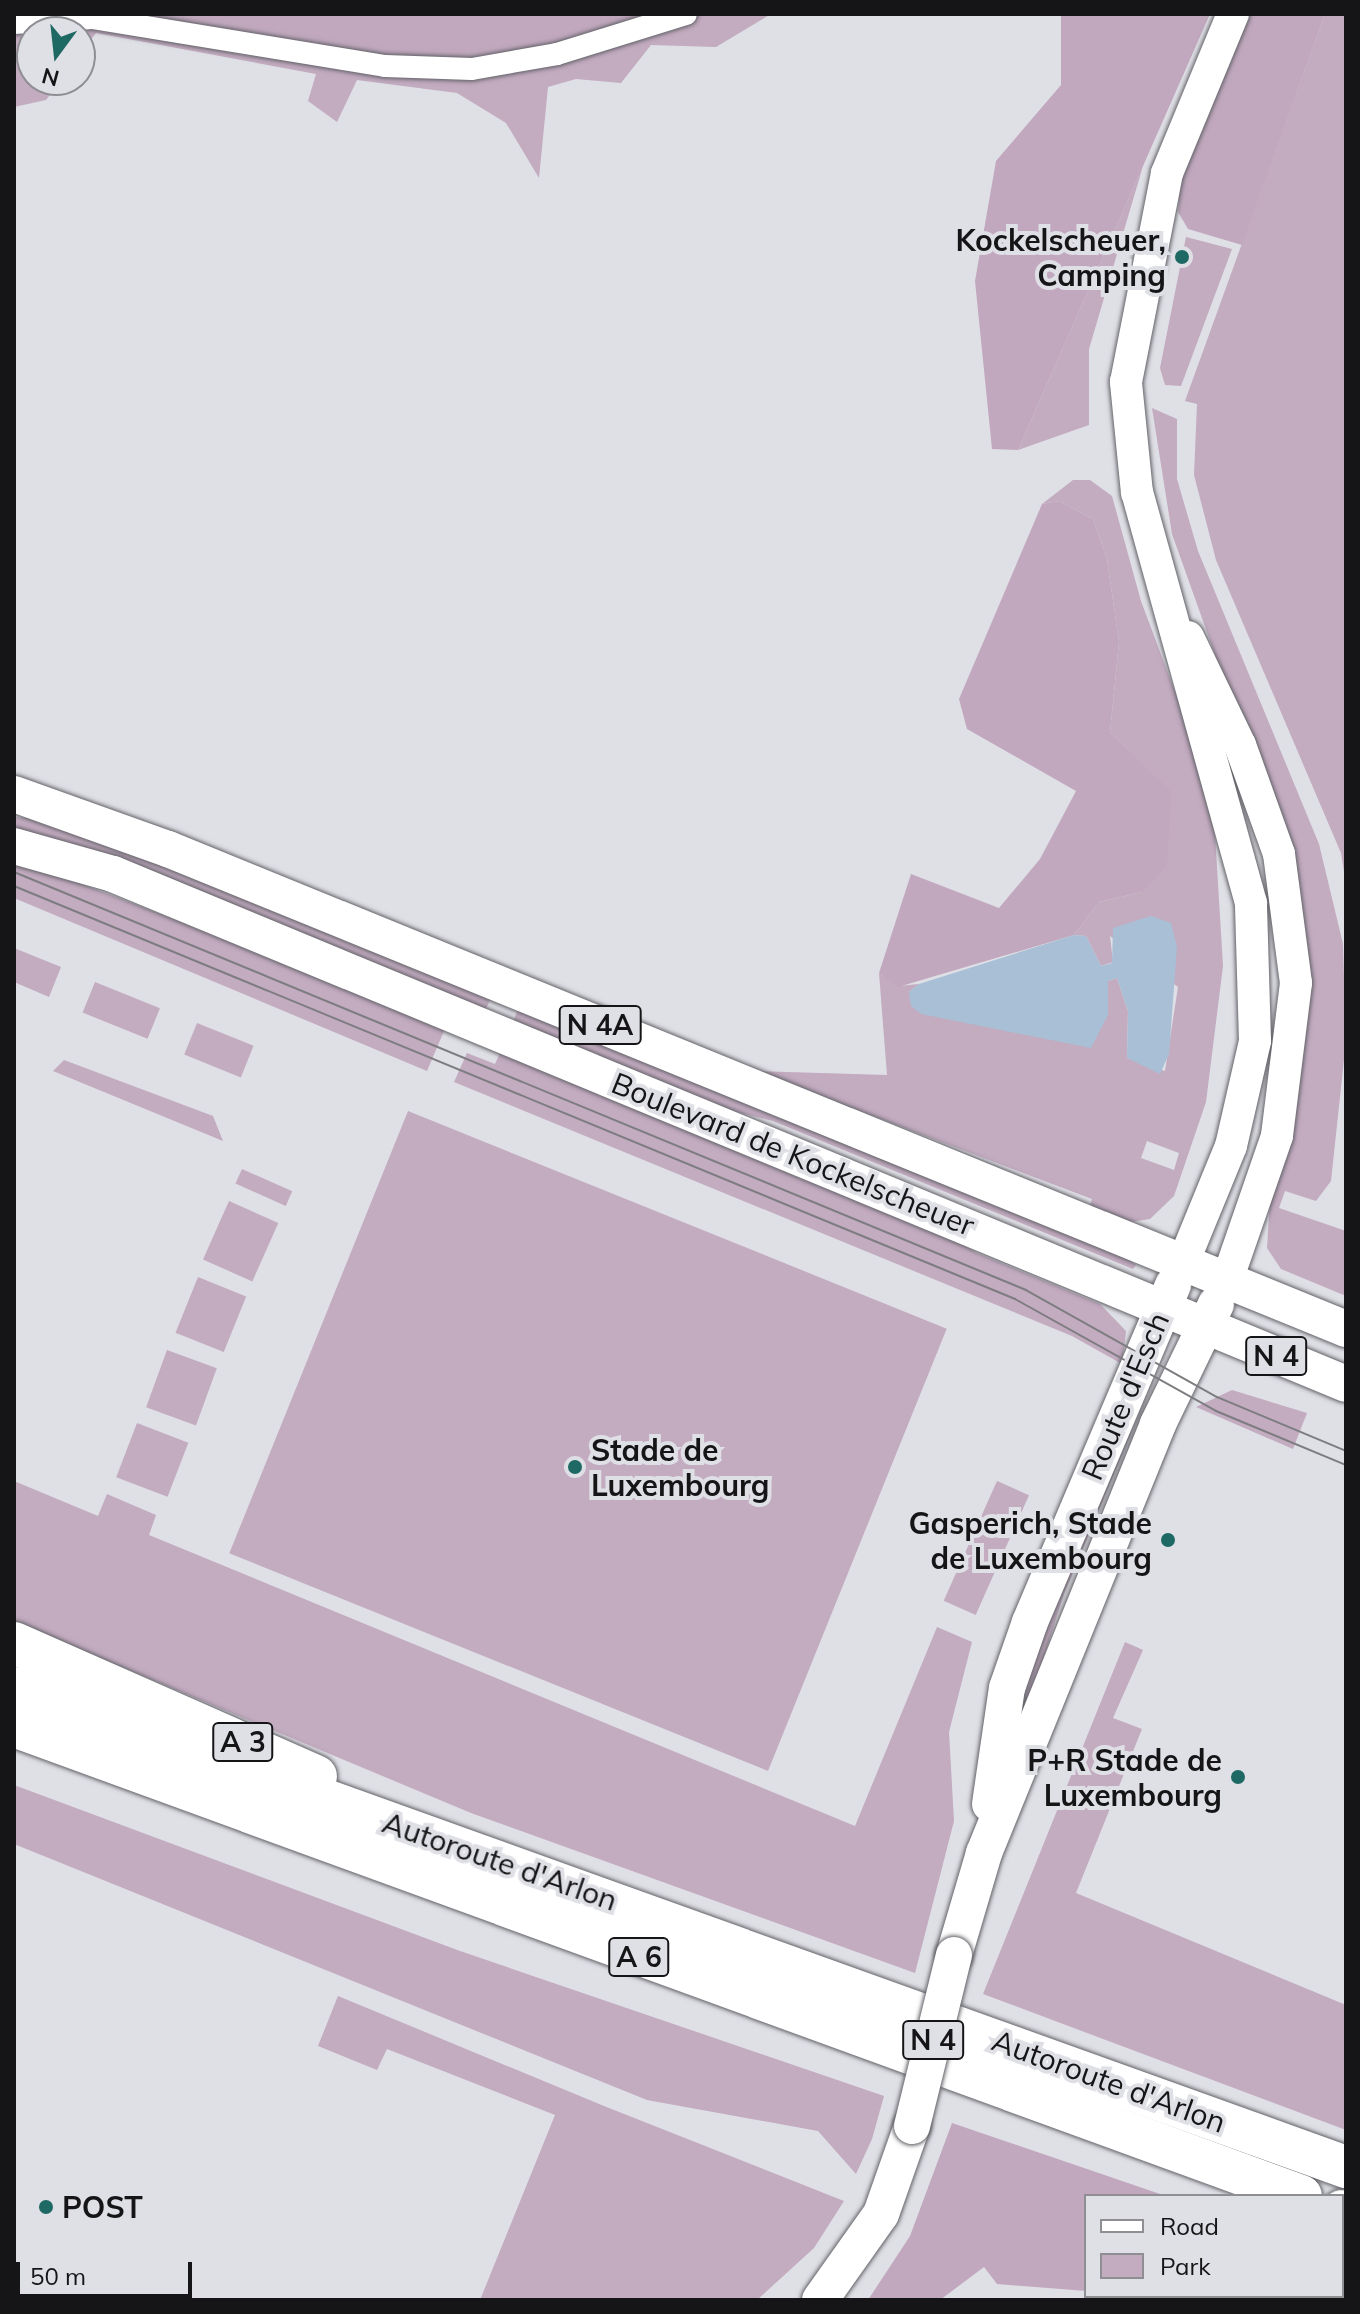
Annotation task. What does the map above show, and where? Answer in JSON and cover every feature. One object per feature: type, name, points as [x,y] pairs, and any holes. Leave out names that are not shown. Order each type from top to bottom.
[{"type":"highway","name":"A 3","points":[[14,1643],[470,1847]]},
{"type":"highway","name":"Autoroute d'Arlon","points":[[14,1688],[242,1775],[470,1847],[1346,2167]]},
{"type":"highway","name":"Autoroute d'Arlon","points":[[14,1726],[1296,2194]]},
{"type":"main road","points":[[1183,1263],[1231,1146],[1257,998],[1251,903],[1164,592],[1130,455],[1126,376],[1167,173],[1233,14]]},
{"type":"main road","points":[[1164,592],[1240,745],[1279,854],[1291,917],[1296,983],[1287,1091],[1227,1280]]},
{"type":"main road","name":"Boulevard de Kockelscheuer","points":[[14,794],[168,849],[1346,1329]]},
{"type":"main road","name":"Boulevard de Kockelscheuer","points":[[14,846],[113,874],[1346,1384]]},
{"type":"main road","name":"Route d'Esch","points":[[984,1853],[1007,1688],[1183,1263]]},
{"type":"main road","name":"Route d'Esch","points":[[820,2300],[881,2214],[912,2126],[954,1955],[984,1853],[1158,1424],[1227,1280]]},
{"type":"street","points":[[14,23],[92,18],[385,66],[472,69],[557,54],[686,14]]},
{"type":"green space","points":[[771,14],[716,47],[651,45],[621,83],[576,79],[548,87],[539,178],[506,123],[457,93],[357,80],[337,122],[308,101],[316,74],[96,33],[96,22]]},
{"type":"green space","points":[[1325,14],[1346,14],[1346,884],[1341,853],[1216,560],[1194,475],[1197,404],[1185,401]]},
{"type":"green space","points":[[14,23],[16,96],[49,96],[46,100],[14,107]]},
{"type":"green space","points":[[1143,166],[1089,349],[1089,425],[1018,450]]},
{"type":"green space","points":[[1186,237],[1232,249],[1181,386],[1165,385],[1160,368]]},
{"type":"green space","points":[[1152,408],[1177,419],[1177,479],[1198,551],[1319,844],[1343,944],[1346,1041],[1331,1181],[1316,1201],[1285,1191],[1279,1208],[1346,1231],[1346,1296],[1281,1269],[1267,1248],[1270,1199],[1294,1123],[1308,1004],[1264,792],[1172,534]]},
{"type":"green space","points":[[1073,480],[1090,480],[1112,496],[1141,601],[1204,769],[1215,834],[1223,966],[1206,1102],[1174,1196],[1150,1219],[1124,1223],[1088,1212],[1092,1199],[754,1071],[887,1075],[879,973],[898,986],[919,984],[909,992],[1108,1015],[1108,981],[1117,978],[1128,1011],[1127,1058],[1165,1071],[1178,987],[1110,936],[1113,962],[1101,966],[1086,936],[1074,935],[1099,902],[1142,892],[1170,792],[1110,732],[1119,642],[1107,559],[1093,519],[1059,501],[1042,504]],"holes":[[[1147,1141],[1179,1153],[1174,1170],[1141,1158]]]},
{"type":"green space","points":[[14,817],[50,820],[492,995],[484,1014],[14,833]]},
{"type":"green space","points":[[14,858],[447,1024],[427,1071],[14,898]]},
{"type":"green space","points":[[14,948],[61,967],[49,997],[14,982]]},
{"type":"green space","points":[[95,982],[160,1008],[148,1039],[83,1013]]},
{"type":"green space","points":[[519,1006],[1124,1257],[1136,1265],[1133,1269],[773,1121],[716,1107],[512,1025]]},
{"type":"green space","points":[[197,1023],[254,1046],[241,1077],[184,1055]]},
{"type":"green space","points":[[503,1046],[926,1222],[977,1253],[1100,1304],[1126,1331],[1122,1364],[1072,1336],[454,1082],[467,1053],[495,1064]]},
{"type":"green space","points":[[64,1060],[213,1116],[223,1141],[53,1071]]},
{"type":"green space","name":"Stade de Luxembourg","points":[[408,1111],[947,1329],[768,1771],[229,1553]]},
{"type":"green space","points":[[242,1169],[292,1191],[286,1206],[235,1184]]},
{"type":"green space","points":[[229,1201],[278,1223],[252,1281],[203,1259]]},
{"type":"green space","points":[[198,1277],[246,1296],[224,1352],[176,1333]]},
{"type":"green space","points":[[167,1350],[217,1368],[196,1425],[146,1407]]},
{"type":"green space","points":[[1232,1390],[1307,1413],[1293,1449],[1196,1407]]},
{"type":"green space","points":[[137,1423],[188,1443],[168,1497],[116,1477]]},
{"type":"green space","points":[[1123,1428],[1131,1433],[1064,1594],[1022,1726],[1015,1712]]},
{"type":"green space","points":[[14,1481],[98,1516],[107,1494],[156,1515],[149,1535],[855,1826],[937,1627],[972,1642],[949,1732],[954,1821],[915,1973],[471,1813],[14,1622]]},
{"type":"green space","points":[[997,1481],[1029,1495],[976,1615],[944,1601]]},
{"type":"green space","points":[[1125,1642],[1143,1650],[1113,1718],[1142,1729],[1076,1893],[1346,2005],[1346,2130],[983,1994]]},
{"type":"green space","points":[[14,1785],[460,1951],[884,2096],[872,2139],[856,2174],[818,2131],[647,2100],[14,1844]]},
{"type":"green space","points":[[338,1996],[844,2201],[814,2248],[757,2300],[480,2300],[555,2115],[387,2049],[377,2070],[318,2046]]},
{"type":"shaded area","points":[[14,14],[686,14],[472,69],[96,24],[96,16]]},
{"type":"shaded area","points":[[1061,14],[1210,14],[1018,450],[992,449],[975,281],[996,161],[1061,85]]},
{"type":"shaded area","points":[[1250,14],[1325,14],[1242,245],[1188,229],[1178,212],[1181,175]]},
{"type":"shaded area","points":[[1059,501],[1093,519],[1107,559],[1119,642],[1110,732],[1171,792],[1167,866],[1142,892],[1099,902],[1074,935],[898,987],[879,973],[911,874],[999,908],[1040,859],[1076,791],[967,729],[959,699],[1042,504]]},
{"type":"shaded area","points":[[952,2123],[1160,2194],[1084,2194],[1084,2291],[997,2284],[984,2267],[940,2300],[868,2300],[910,2236]]},
{"type":"shaded area","points":[[1344,2278],[1346,2300],[1228,2298],[1344,2298]]},
{"type":"water","points":[[1151,916],[1171,923],[1177,947],[1169,1054],[1160,1074],[1127,1058],[1128,1011],[1117,978],[1108,981],[1108,1015],[1091,1048],[921,1014],[911,1006],[909,992],[919,984],[1074,935],[1086,936],[1101,966],[1112,963],[1113,928]]},
{"type":"tram line","points":[[14,872],[1026,1290],[1217,1397],[1346,1451]]},
{"type":"tram line","points":[[14,886],[1015,1299],[1216,1411],[1346,1465]]},
{"type":"place","name":"Kockelscheuer, Camping","points":[[1182,257]]},
{"type":"place","name":"Stade de Luxembourg","points":[[575,1467]]},
{"type":"place","name":"Gasperich, Stade de Luxembourg","points":[[1168,1540]]},
{"type":"place","name":"P+R Stade de Luxembourg","points":[[1238,1777]]},
{"type":"place","name":"POST","points":[[46,2207]]}]
